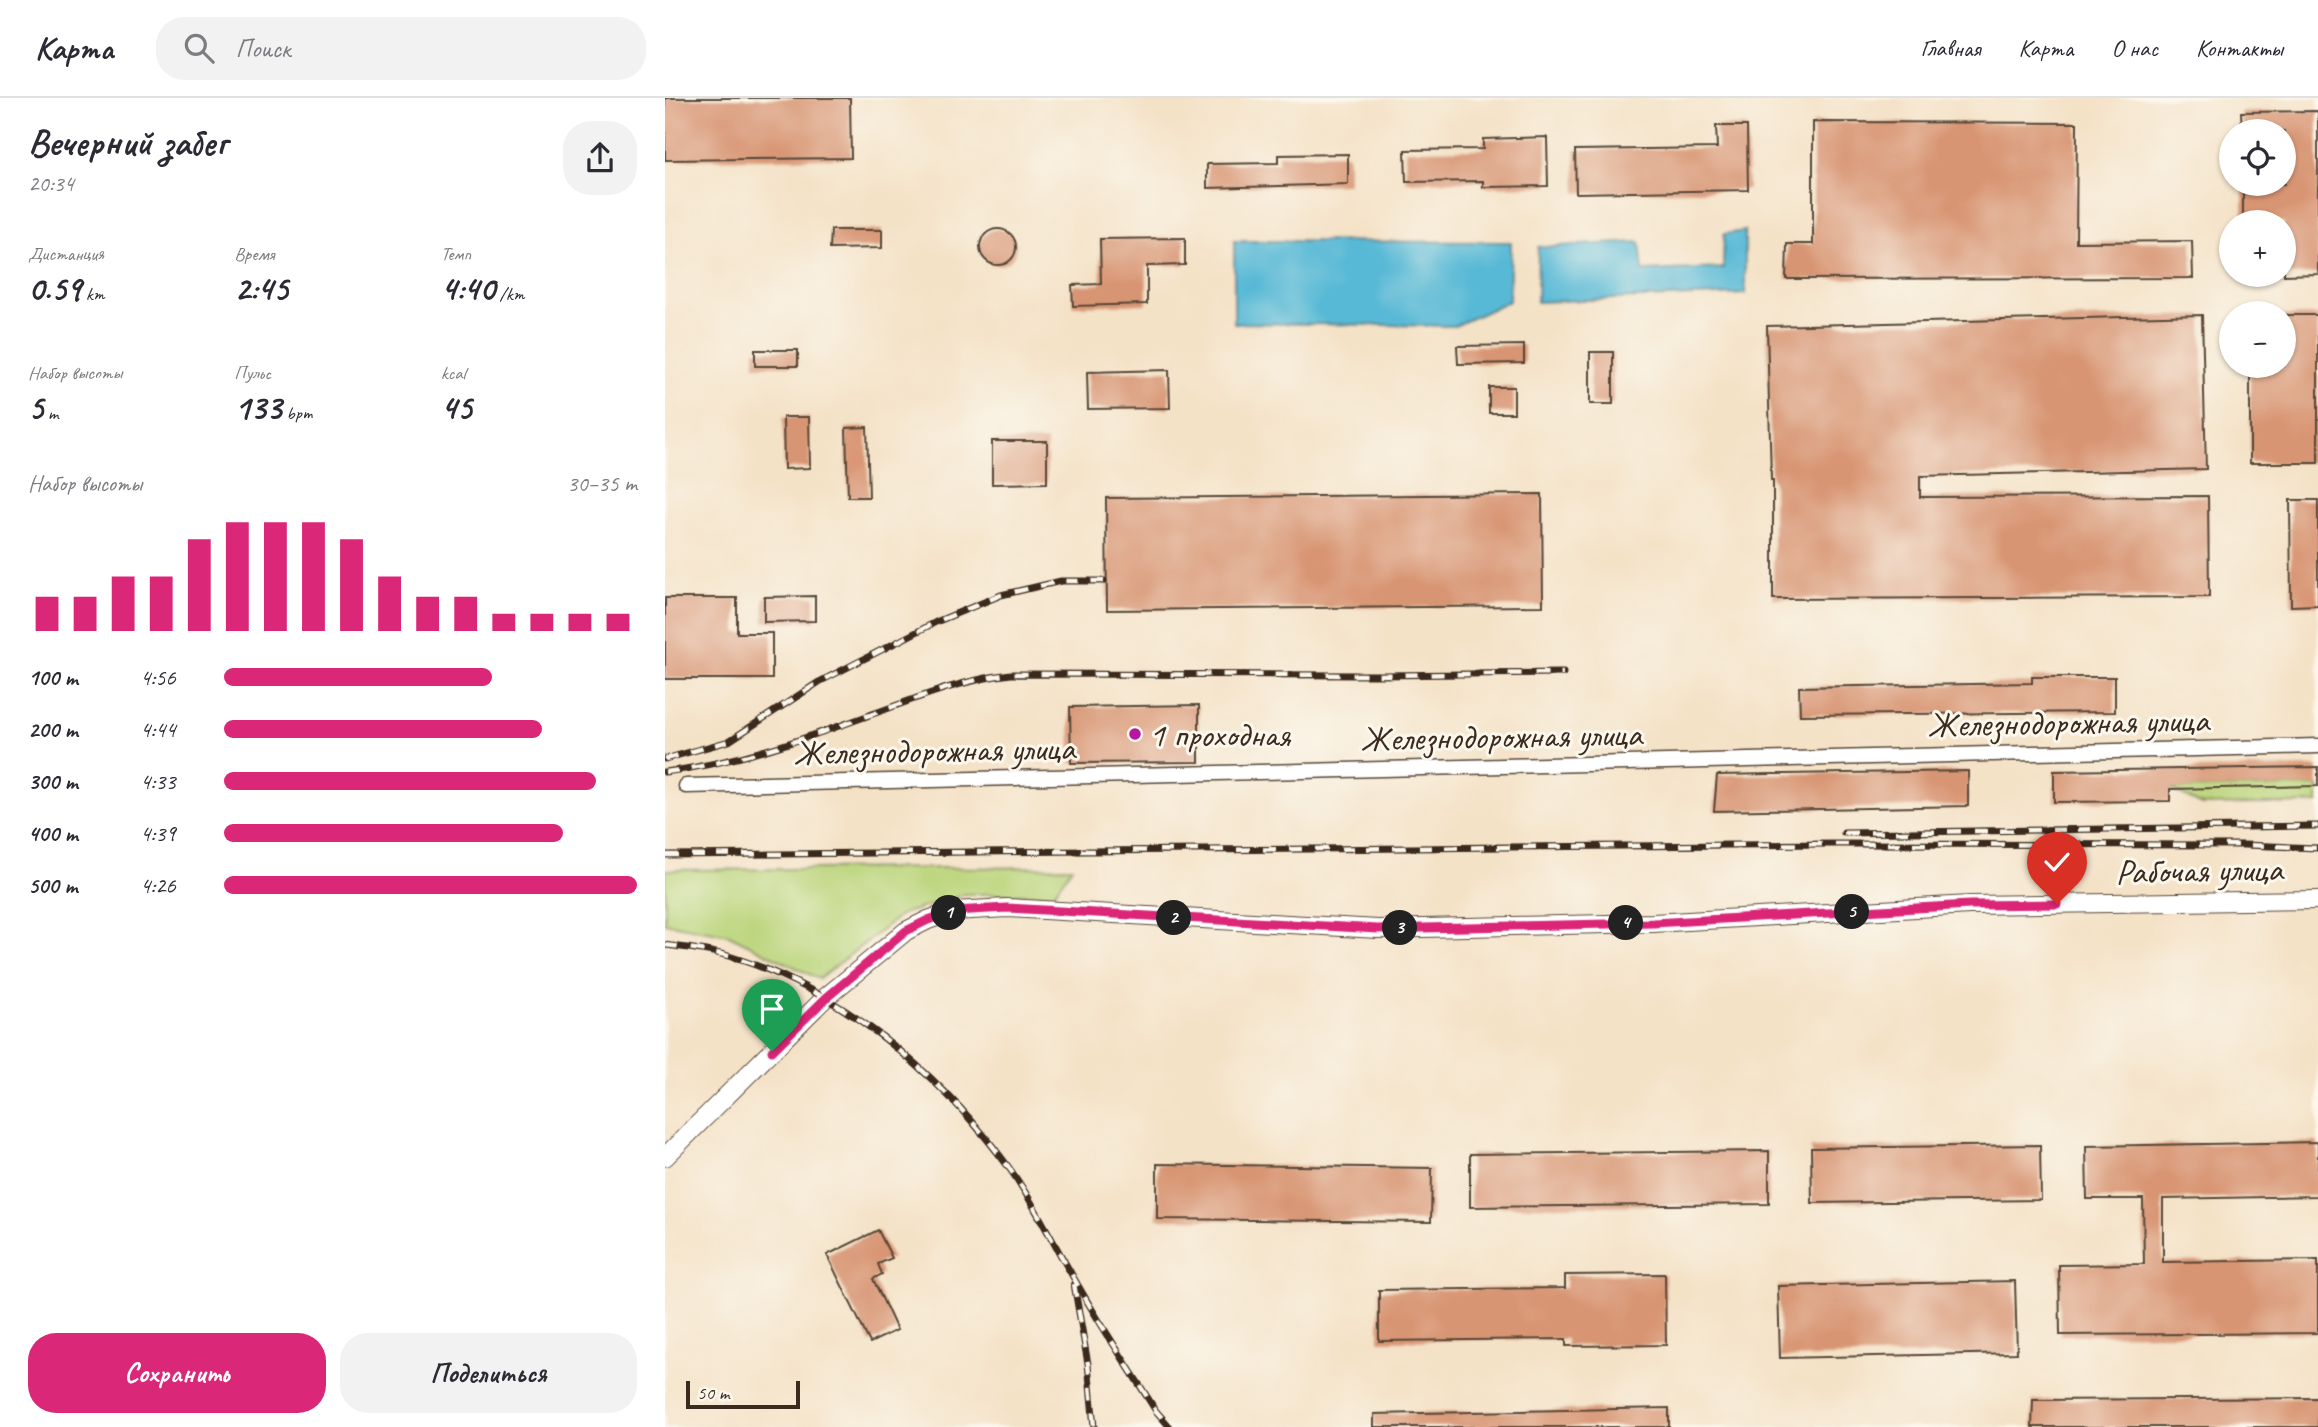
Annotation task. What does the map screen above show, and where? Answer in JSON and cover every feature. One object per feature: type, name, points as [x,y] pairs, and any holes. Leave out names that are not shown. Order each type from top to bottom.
[{"type":"street","name":"Железнодорожная улица","points":[[686,786],[2318,746]]},
{"type":"street","name":"Рабочая улица","points":[[665,1157],[826,998],[906,931],[954,911],[1007,908],[1378,929],[1653,923],[1970,905],[2318,900]]},
{"type":"green space","points":[[2318,786],[2318,803],[2202,805],[2170,789]]},
{"type":"green space","points":[[1072,867],[1053,894],[966,894],[902,914],[819,979],[729,935],[665,923],[665,870]]},
{"type":"water","points":[[1745,231],[1745,294],[1537,302],[1538,247],[1640,242],[1643,271],[1723,268],[1724,234]]},
{"type":"water","points":[[1234,241],[1511,242],[1509,301],[1455,326],[1234,323]]},
{"type":"building","points":[[665,98],[850,98],[851,158],[665,160]]},
{"type":"building","points":[[2318,111],[2318,274],[2296,275],[2296,210],[2243,210],[2243,196],[2296,196],[2296,119],[2241,119],[2241,112]]},
{"type":"building","points":[[1813,122],[2077,123],[2076,242],[2192,241],[2193,278],[1786,279],[1787,244],[1813,244]]},
{"type":"building","points":[[1716,126],[1747,126],[1748,190],[1576,193],[1575,150],[1717,148]]},
{"type":"building","points":[[1547,137],[1548,186],[1483,187],[1483,181],[1406,182],[1405,150],[1483,149],[1483,139]]},
{"type":"building","points":[[1348,154],[1348,184],[1207,188],[1207,164],[1278,163],[1278,155]]},
{"type":"building","points":[[998,229],[1011,234],[1016,247],[1011,260],[998,265],[985,260],[980,247],[985,234]]},
{"type":"building","points":[[831,230],[882,230],[882,248],[830,249]]},
{"type":"building","points":[[1185,238],[1185,265],[1147,266],[1147,304],[1073,306],[1072,285],[1101,284],[1100,239]]},
{"type":"building","points":[[2202,315],[2206,469],[1920,476],[1920,497],[2208,496],[2209,597],[1773,599],[1773,480],[1767,326]]},
{"type":"building","points":[[2296,315],[2318,315],[2318,463],[2250,463],[2250,378],[2296,378]]},
{"type":"building","points":[[1524,345],[1524,363],[1458,364],[1457,346]]},
{"type":"building","points":[[755,350],[798,350],[798,366],[755,366]]},
{"type":"building","points":[[1590,352],[1613,352],[1613,404],[1590,404]]},
{"type":"building","points":[[1169,370],[1170,408],[1088,409],[1087,372]]},
{"type":"building","points":[[1489,387],[1514,387],[1514,413],[1489,413]]},
{"type":"building","points":[[783,417],[809,417],[810,468],[784,469]]},
{"type":"building","points":[[867,427],[869,497],[848,497],[846,428]]},
{"type":"building","points":[[992,441],[1047,441],[1047,483],[992,484]]},
{"type":"building","points":[[1542,494],[1543,606],[1107,610],[1106,498]]},
{"type":"building","points":[[2290,500],[2318,500],[2318,605],[2291,606]]},
{"type":"building","points":[[815,596],[815,621],[764,622],[764,597]]},
{"type":"building","points":[[665,598],[737,598],[737,633],[772,633],[772,679],[665,679]]},
{"type":"building","points":[[2032,677],[2115,677],[2115,712],[1800,715],[1799,687],[2032,683]]},
{"type":"building","name":"1 проходная","points":[[1199,705],[1199,762],[1071,763],[1070,707]]},
{"type":"building","points":[[2318,767],[2318,786],[2170,789],[2170,801],[2054,802],[2054,771]]},
{"type":"building","points":[[1968,771],[1968,806],[1714,811],[1717,775]]},
{"type":"building","points":[[2318,1142],[2318,1196],[2163,1199],[2163,1262],[2318,1260],[2318,1333],[2060,1335],[2059,1265],[2144,1264],[2143,1199],[2087,1199],[2086,1146]]},
{"type":"building","points":[[2040,1145],[2041,1200],[1812,1203],[1811,1148]]},
{"type":"building","points":[[1769,1151],[1769,1204],[1470,1207],[1470,1154]]},
{"type":"building","points":[[1157,1164],[1432,1168],[1431,1222],[1157,1219]]},
{"type":"building","points":[[878,1230],[892,1258],[878,1264],[882,1274],[873,1279],[897,1330],[870,1343],[827,1255]]},
{"type":"building","points":[[1665,1274],[1666,1345],[1566,1346],[1566,1339],[1379,1341],[1379,1290],[1565,1288],[1565,1275]]},
{"type":"building","points":[[2015,1281],[2017,1353],[1780,1358],[1778,1286]]},
{"type":"building","points":[[2318,1398],[2318,1427],[2032,1427],[2033,1400]]},
{"type":"building","points":[[1669,1408],[1669,1427],[1374,1427],[1374,1414]]},
{"type":"railway","points":[[665,759],[729,741],[819,682],[936,622],[1001,595],[1061,581],[1104,581]]},
{"type":"railway","points":[[665,772],[717,763],[767,750],[938,691],[1011,674],[1563,673]]},
{"type":"railway","points":[[1844,833],[2318,826]]},
{"type":"railway","points":[[665,855],[1836,844],[2244,845],[2318,848]]},
{"type":"railway","points":[[665,945],[720,954],[776,973],[850,1013],[917,1065],[975,1125],[1011,1171],[1103,1327],[1156,1411],[1170,1427]]},
{"type":"railway","points":[[1074,1284],[1088,1364],[1094,1427]]},
{"type":"place","name":"1 проходная","points":[[1135,734]]},
{"type":"route","points":[[772,1051],[826,998],[906,931],[954,911],[1007,908],[1378,929],[1653,923],[1970,905],[2057,904]]}]
